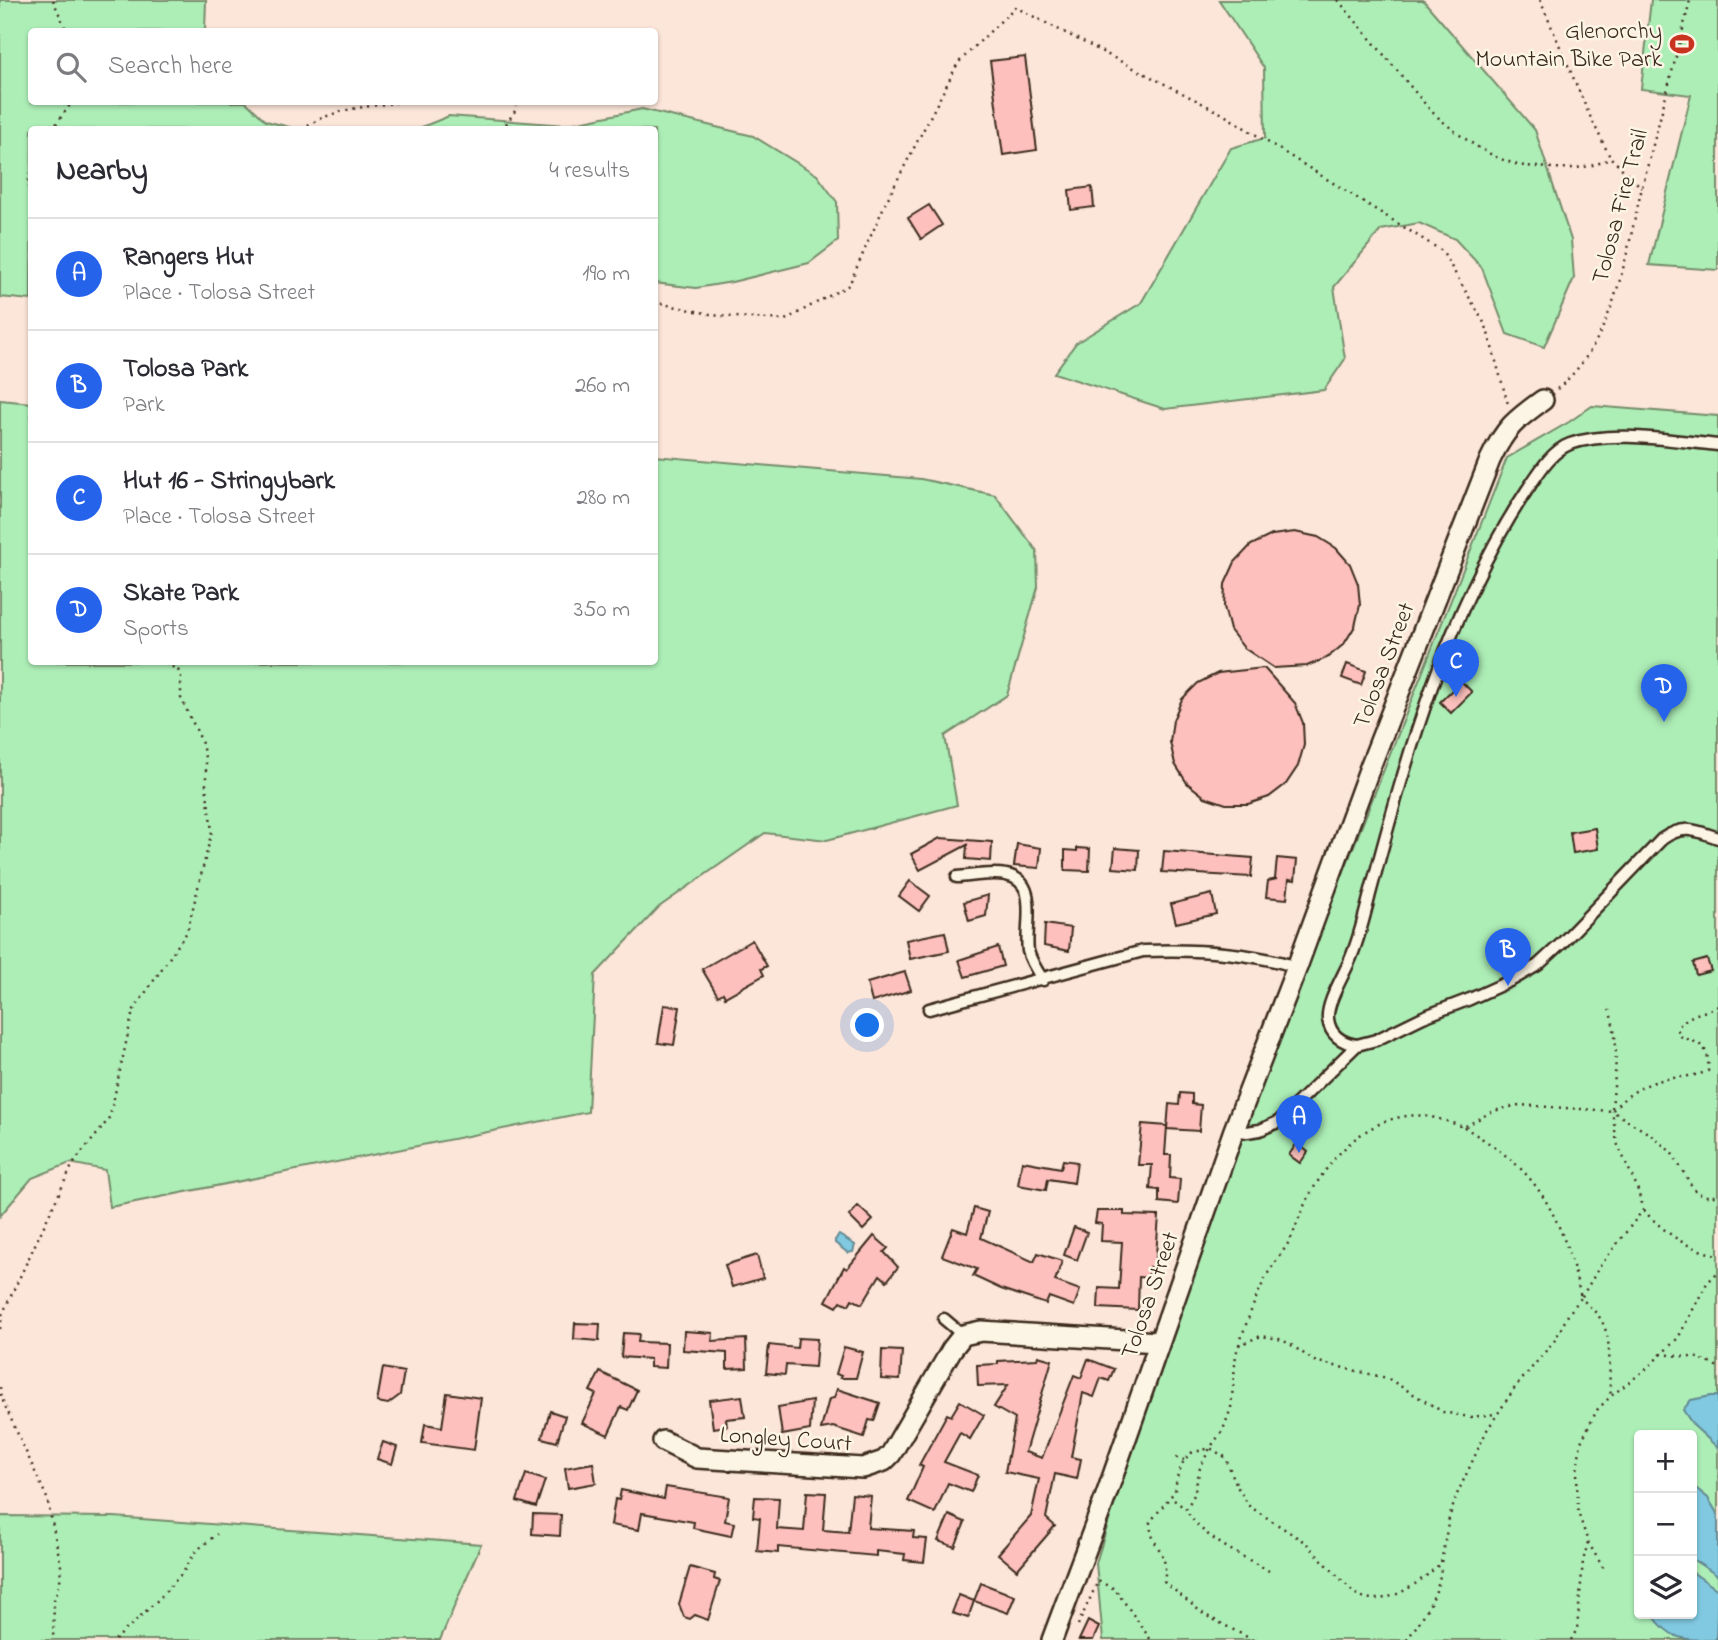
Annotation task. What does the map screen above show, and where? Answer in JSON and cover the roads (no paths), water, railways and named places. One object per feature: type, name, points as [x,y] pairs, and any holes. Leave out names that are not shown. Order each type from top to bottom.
[{"type":"street","name":"Tolosa Street","points":[[1052,1640],[1103,1504],[1234,1130],[1370,767],[1490,460],[1499,440],[1513,421],[1544,400]]},
{"type":"street","points":[[963,1335],[981,1331],[1158,1342]]},
{"type":"street","name":"Longley Court","points":[[663,1441],[697,1458],[852,1467],[874,1465],[884,1461],[898,1445],[951,1349],[963,1335]]},
{"type":"lane","points":[[1357,1045],[1342,1041],[1331,1030],[1328,1013],[1359,937],[1397,795],[1433,683],[1482,569],[1516,508],[1545,464],[1568,445],[1599,438],[1718,445]]},
{"type":"lane","points":[[1234,1130],[1260,1130],[1278,1122],[1357,1045],[1376,1040],[1423,1017],[1512,981],[1538,965],[1662,839],[1675,830],[1685,829],[1718,838]]},
{"type":"lane","points":[[957,877],[1004,874],[1015,877],[1022,883],[1028,899],[1028,950],[1032,965],[1043,980]]},
{"type":"lane","points":[[929,1009],[1143,951],[1169,950],[1231,955],[1279,961],[1297,967]]},
{"type":"lane","points":[[944,1319],[963,1335]]},
{"type":"water","points":[[839,1235],[855,1245],[853,1252],[848,1253],[835,1243]]},
{"type":"water","points":[[1718,1396],[1718,1448],[1693,1425],[1683,1410],[1691,1400]]},
{"type":"water","points":[[1697,1489],[1708,1498],[1718,1515],[1718,1576],[1697,1562]]},
{"type":"water","points":[[1697,1575],[1718,1590],[1716,1640],[1678,1637],[1656,1619],[1697,1619]]},
{"type":"place","name":"Glenorchy Mountain Bike Park","points":[[1682,44]]},
{"type":"place","name":"Hut 16 - Stringybark","points":[[1456,697]]},
{"type":"place","name":"Skate Park","points":[[1664,722]]},
{"type":"place","name":"Tolosa Park","points":[[1508,986]]},
{"type":"place","name":"Rangers Hut","points":[[1299,1153]]}]
